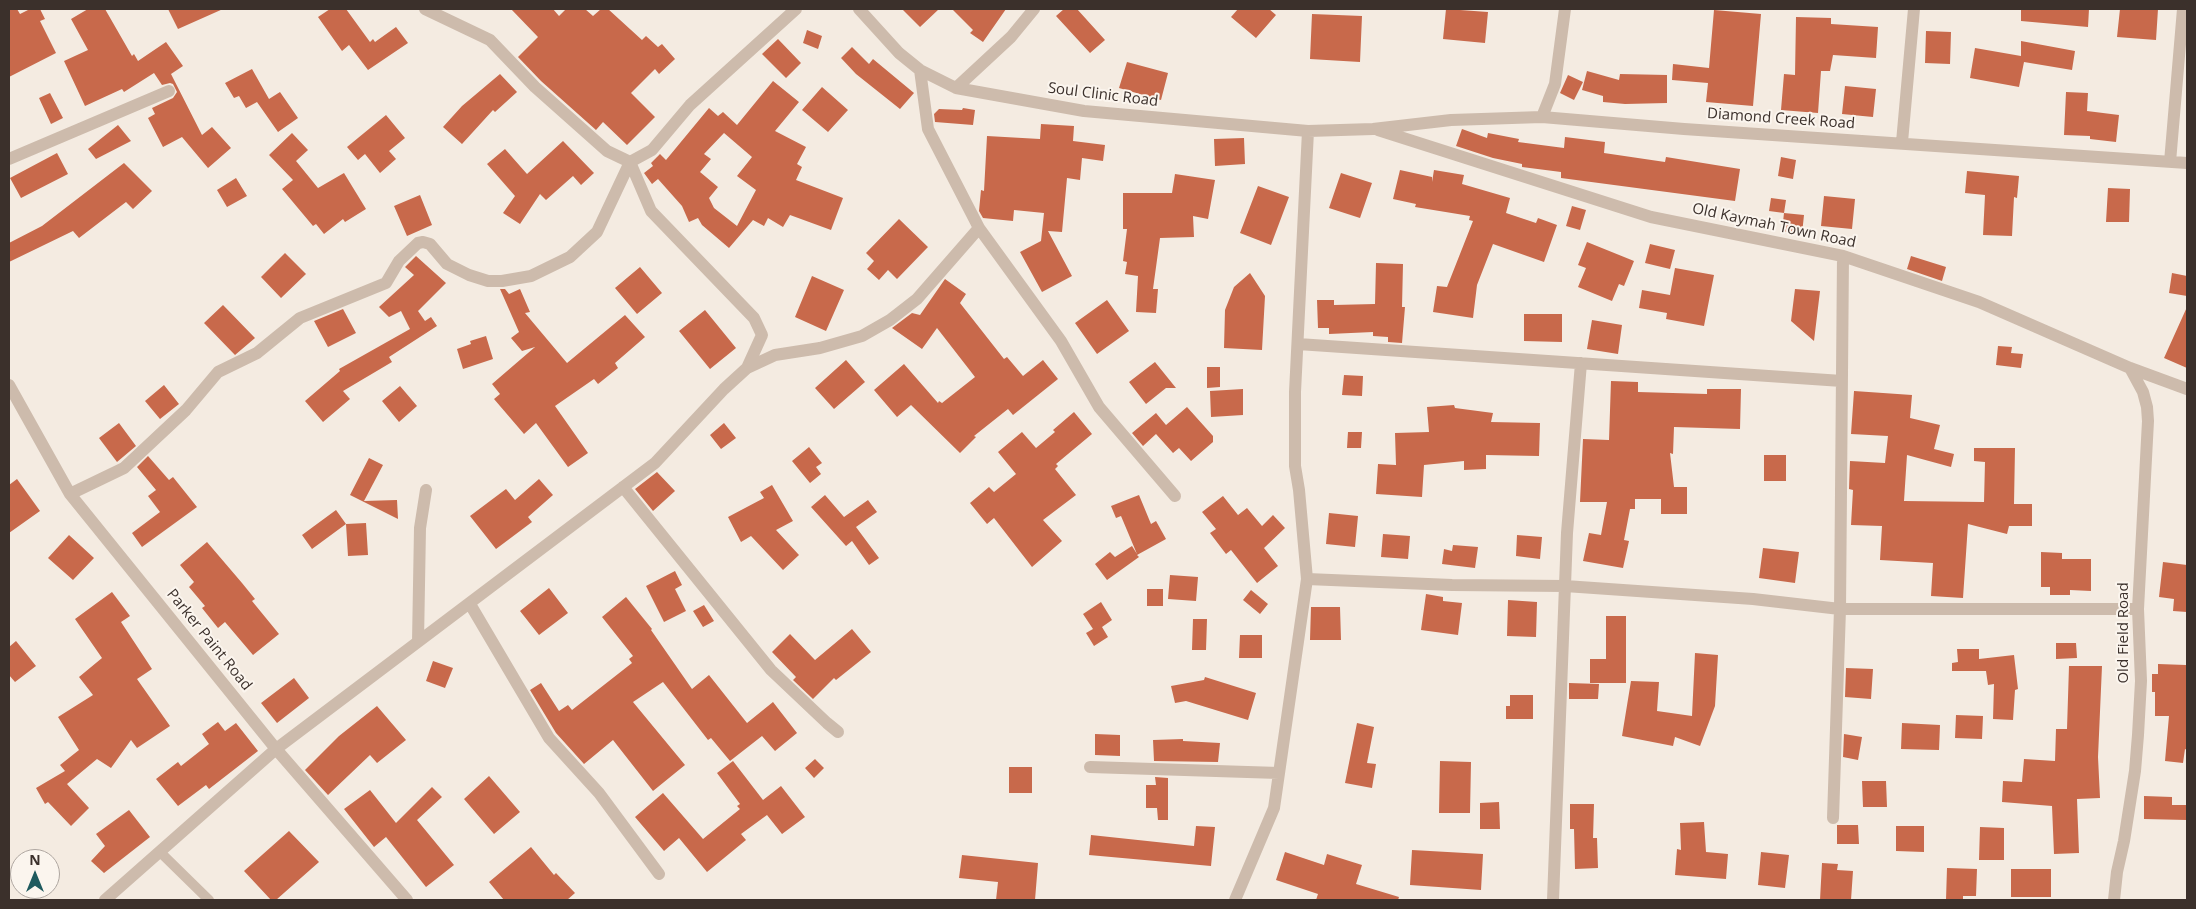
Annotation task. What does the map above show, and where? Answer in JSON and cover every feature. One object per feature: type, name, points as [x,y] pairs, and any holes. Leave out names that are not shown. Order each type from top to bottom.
[{"type":"street","points":[[425,9],[490,40],[535,87],[607,151],[630,162],[651,211],[754,318],[762,335],[747,368]]},
{"type":"street","points":[[70,494],[124,468],[186,410],[218,372],[257,353],[300,318],[386,283],[399,261],[418,244],[423,242],[430,244],[447,264],[469,275],[488,281],[502,281],[531,276],[570,258],[597,232],[630,162],[652,150],[690,105],[796,9]]},
{"type":"street","name":"Soul Clinic Road","points":[[860,9],[899,53],[920,70],[956,88],[1084,112],[1308,131],[1373,129]]},
{"type":"street","points":[[956,88],[1011,37],[1034,9]]},
{"type":"street","points":[[1542,117],[1555,84],[1565,9]]},
{"type":"street","points":[[1902,142],[1914,9]]},
{"type":"street","points":[[2170,162],[2183,9]]},
{"type":"street","points":[[920,70],[928,129],[979,228],[1061,341],[1099,407],[1175,496]]},
{"type":"street","points":[[9,159],[169,91]]},
{"type":"street","name":"Diamond Creek Road","points":[[1373,129],[1451,120],[1542,117],[1684,129],[1902,142],[2187,164]]},
{"type":"street","name":"Old Kaymah Town Road","points":[[1373,129],[1652,217],[1843,256],[1978,302],[2130,368],[2187,389]]},
{"type":"street","points":[[1235,900],[1274,808],[1306,579],[1299,490],[1295,466],[1295,392],[1308,131]]},
{"type":"street","points":[[105,900],[161,853],[276,749],[656,463],[724,389],[747,368],[775,355],[820,348],[862,336],[890,320],[917,299],[979,228]]},
{"type":"street","points":[[1833,818],[1840,609],[1843,256]]},
{"type":"street","points":[[1298,344],[1842,381]]},
{"type":"street","points":[[1553,900],[1567,533],[1581,363]]},
{"type":"street","name":"Old Field Road","points":[[2114,900],[2117,872],[2124,842],[2135,771],[2138,735],[2140,681],[2138,609],[2148,421],[2143,392],[2130,368]]},
{"type":"street","name":"Parker Paint Road","points":[[10,392],[70,494],[276,749],[407,900]]},
{"type":"street","points":[[623,487],[771,670],[826,724],[838,732]]},
{"type":"street","points":[[418,642],[420,528],[426,490]]},
{"type":"street","points":[[1306,579],[1452,585],[1565,586],[1753,599],[1840,609],[2138,609]]},
{"type":"street","points":[[470,604],[549,738],[599,793],[659,874]]},
{"type":"street","points":[[1090,767],[1279,773]]},
{"type":"lane","points":[[161,853],[209,900]]},
{"type":"building","points":[[9,9],[17,9],[20,14],[30,9],[40,9],[45,19],[40,21],[56,53],[9,77]]},
{"type":"building","points":[[88,9],[105,9],[132,56],[134,54],[138,61],[166,42],[183,66],[171,74],[202,135],[212,127],[231,148],[208,168],[182,137],[163,147],[148,118],[155,114],[152,108],[173,98],[177,92],[173,84],[162,85],[154,73],[124,92],[122,89],[85,106],[64,61],[88,50],[71,19]]},
{"type":"building","points":[[168,9],[223,9],[178,29]]},
{"type":"building","points":[[330,9],[346,9],[370,42],[373,39],[375,42],[396,27],[408,43],[368,70],[349,45],[342,51],[318,17]]},
{"type":"building","points":[[511,9],[553,9],[559,16],[566,9],[585,9],[593,16],[601,9],[608,9],[642,40],[646,36],[658,47],[662,44],[675,59],[659,74],[655,69],[631,93],[655,117],[627,145],[603,122],[596,130],[541,81],[518,57],[538,37]]},
{"type":"building","points":[[902,9],[939,9],[920,27]]},
{"type":"building","points":[[952,9],[1006,9],[983,42],[970,33],[973,30]]},
{"type":"building","points":[[1064,9],[1077,9],[1105,40],[1090,53],[1056,16]]},
{"type":"building","points":[[1238,9],[1269,9],[1276,15],[1256,38],[1231,17]]},
{"type":"building","points":[[1446,9],[1488,12],[1485,43],[1443,39]]},
{"type":"building","points":[[2021,9],[2089,9],[2088,27],[2021,21]]},
{"type":"building","points":[[2120,9],[2158,9],[2156,40],[2117,37]]},
{"type":"building","points":[[1714,10],[1761,14],[1753,106],[1706,102],[1708,83],[1672,80],[1673,64],[1709,68]]},
{"type":"building","points":[[1312,14],[1362,16],[1360,62],[1310,59]]},
{"type":"building","points":[[1796,17],[1831,18],[1831,24],[1878,27],[1876,58],[1833,55],[1830,71],[1821,71],[1818,113],[1781,110],[1784,74],[1795,75]]},
{"type":"building","points":[[807,30],[822,36],[818,49],[803,43]]},
{"type":"building","points":[[1926,31],[1951,32],[1950,64],[1925,63]]},
{"type":"building","points":[[778,39],[801,63],[786,78],[762,54]]},
{"type":"building","points":[[2021,41],[2075,51],[2072,70],[2024,62],[2019,87],[1970,78],[1975,48],[2021,56]]},
{"type":"building","points":[[852,47],[869,64],[873,59],[914,93],[900,109],[856,74],[841,58]]},
{"type":"building","points":[[1127,62],[1168,73],[1161,100],[1119,88]]},
{"type":"building","points":[[252,69],[269,99],[280,92],[298,118],[278,132],[257,102],[246,108],[239,96],[234,98],[225,83]]},
{"type":"building","points":[[1587,71],[1619,80],[1620,74],[1667,75],[1667,103],[1625,104],[1603,102],[1603,96],[1582,90]]},
{"type":"building","points":[[500,74],[517,92],[495,112],[493,110],[462,144],[443,127],[462,106]]},
{"type":"building","points":[[1568,75],[1583,82],[1574,100],[1560,93]]},
{"type":"building","points":[[773,81],[799,102],[775,131],[806,147],[797,164],[802,167],[796,180],[843,198],[831,230],[790,215],[783,227],[768,218],[764,226],[753,220],[729,248],[702,225],[698,218],[689,222],[682,206],[658,179],[652,184],[644,173],[653,166],[651,163],[660,154],[666,160],[709,108],[718,116],[723,112],[737,125]],"holes":[[[724,133],[752,157],[737,176],[756,190],[737,226],[714,208],[709,198],[718,187],[700,172],[711,159],[704,154]]]},
{"type":"building","points":[[1845,86],[1876,89],[1873,117],[1842,114]]},
{"type":"building","points":[[822,87],[848,110],[828,132],[802,110]]},
{"type":"building","points":[[2066,92],[2088,93],[2087,111],[2119,115],[2116,142],[2090,139],[2090,136],[2064,135]]},
{"type":"building","points":[[50,93],[63,118],[51,124],[39,98]]},
{"type":"building","points":[[963,108],[975,110],[973,125],[935,122],[934,114],[939,109],[962,110]]},
{"type":"building","points":[[386,115],[405,138],[389,151],[396,159],[380,173],[365,154],[358,160],[347,147]]},
{"type":"building","points":[[1041,124],[1074,126],[1073,141],[1105,145],[1103,161],[1082,158],[1080,180],[1067,178],[1062,232],[1048,231],[1072,276],[1042,292],[1020,252],[1041,241],[1044,213],[1014,210],[1013,221],[983,218],[979,211],[981,190],[984,191],[987,136],[1040,139]]},
{"type":"building","points":[[118,125],[131,141],[96,159],[88,149]]},
{"type":"building","points":[[1462,129],[1487,138],[1488,133],[1519,139],[1518,142],[1564,148],[1565,137],[1605,142],[1604,153],[1665,162],[1666,157],[1740,169],[1735,201],[1561,178],[1561,172],[1522,167],[1522,164],[1493,158],[1456,146]]},
{"type":"building","points":[[292,133],[308,150],[296,161],[318,188],[344,173],[366,209],[345,222],[343,219],[324,234],[316,224],[313,226],[282,189],[293,180],[269,155]]},
{"type":"building","points":[[1244,138],[1245,164],[1215,166],[1214,139]]},
{"type":"building","points":[[563,141],[594,173],[581,185],[573,176],[546,200],[540,194],[520,224],[503,213],[515,196],[487,164],[505,149],[527,174]]},
{"type":"building","points":[[57,153],[68,174],[21,198],[10,178]]},
{"type":"building","points":[[1781,157],[1796,160],[1793,179],[1778,176]]},
{"type":"building","points":[[124,163],[152,191],[133,209],[126,202],[79,238],[73,231],[9,262],[9,243],[42,226]]},
{"type":"building","points":[[1400,170],[1432,177],[1432,182],[1434,170],[1464,175],[1462,184],[1510,198],[1506,213],[1536,223],[1538,218],[1557,225],[1544,262],[1493,244],[1477,285],[1473,318],[1433,312],[1437,286],[1447,287],[1473,221],[1469,220],[1470,216],[1415,207],[1416,204],[1393,199]]},
{"type":"building","points":[[1967,171],[2019,176],[2017,198],[2014,197],[2012,236],[1983,235],[1985,195],[1965,193]]},
{"type":"building","points":[[1341,173],[1372,183],[1360,218],[1329,208]]},
{"type":"building","points":[[1175,174],[1215,180],[1208,219],[1193,216],[1194,237],[1160,238],[1153,289],[1158,289],[1156,313],[1136,312],[1138,276],[1125,274],[1127,262],[1123,261],[1127,229],[1123,229],[1123,193],[1172,193]]},
{"type":"building","points":[[236,178],[247,196],[227,207],[217,190]]},
{"type":"building","points":[[1258,186],[1289,197],[1271,245],[1240,233]]},
{"type":"building","points":[[2108,188],[2130,189],[2129,222],[2106,222]]},
{"type":"building","points":[[420,195],[432,225],[407,236],[394,206]]},
{"type":"building","points":[[1824,196],[1855,199],[1852,229],[1821,226]]},
{"type":"building","points":[[1771,198],[1786,200],[1784,213],[1769,211]]},
{"type":"building","points":[[1572,206],[1586,210],[1580,230],[1566,226]]},
{"type":"building","points":[[1784,213],[1804,215],[1802,234],[1782,231]]},
{"type":"building","points":[[899,219],[928,247],[897,279],[888,270],[879,280],[867,269],[874,261],[866,253]]},
{"type":"building","points":[[1587,242],[1634,261],[1624,286],[1619,284],[1612,301],[1578,287],[1586,268],[1578,265]]},
{"type":"building","points":[[1650,244],[1675,250],[1670,269],[1645,263]]},
{"type":"building","points":[[285,253],[306,274],[281,298],[261,277]]},
{"type":"building","points":[[416,256],[446,283],[418,311],[425,321],[431,317],[437,326],[389,357],[392,362],[343,391],[350,399],[323,422],[305,401],[340,371],[339,369],[410,329],[401,311],[389,317],[379,307],[414,275],[405,267]]},
{"type":"building","points":[[1911,256],[1946,267],[1942,281],[1907,269]]},
{"type":"building","points":[[1376,263],[1403,264],[1402,307],[1405,307],[1402,343],[1388,342],[1388,337],[1373,336],[1373,332],[1329,334],[1329,328],[1318,328],[1317,300],[1334,300],[1334,305],[1375,304]]},
{"type":"building","points":[[640,267],[662,293],[637,314],[615,288]]},
{"type":"building","points":[[1675,268],[1714,275],[1704,326],[1666,319],[1667,313],[1639,308],[1642,290],[1670,295]]},
{"type":"building","points":[[1250,273],[1265,296],[1262,350],[1224,348],[1225,310],[1234,287]]},
{"type":"building","points":[[2172,273],[2187,276],[2187,296],[2169,293]]},
{"type":"building","points":[[812,276],[844,290],[826,331],[795,317]]},
{"type":"building","points":[[945,279],[966,294],[960,303],[1004,359],[1007,357],[1023,376],[1043,360],[1058,379],[1013,415],[1008,409],[974,436],[976,437],[960,453],[911,405],[897,417],[874,390],[904,364],[938,403],[939,401],[942,403],[975,377],[937,328],[922,349],[892,328],[912,313],[920,315]]},
{"type":"building","points":[[500,289],[505,289],[509,294],[520,289],[530,312],[525,313],[567,363],[625,315],[645,337],[615,363],[618,368],[598,384],[594,379],[555,406],[588,453],[568,467],[536,423],[524,434],[494,399],[500,394],[492,384],[535,347],[522,351],[511,338],[519,332]]},
{"type":"building","points":[[1795,289],[1820,291],[1814,341],[1791,321]]},
{"type":"building","points":[[1107,300],[1129,331],[1097,354],[1075,323]]},
{"type":"building","points":[[223,305],[255,338],[235,355],[204,323]]},
{"type":"building","points":[[2187,307],[2187,368],[2164,358]]},
{"type":"building","points":[[343,309],[356,333],[328,347],[314,321]]},
{"type":"building","points":[[705,310],[736,348],[710,369],[679,331]]},
{"type":"building","points":[[1524,314],[1562,314],[1562,342],[1524,341]]},
{"type":"building","points":[[1592,320],[1622,325],[1618,354],[1587,349]]},
{"type":"building","points":[[486,336],[493,359],[463,369],[457,349],[471,344],[470,341]]},
{"type":"building","points":[[1998,346],[2012,347],[2011,353],[2023,354],[2021,368],[1996,365]]},
{"type":"building","points":[[846,360],[865,382],[834,409],[815,388]]},
{"type":"building","points":[[1155,362],[1176,388],[1166,388],[1146,404],[1129,382]]},
{"type":"building","points":[[1207,367],[1220,367],[1220,387],[1207,388]]},
{"type":"building","points":[[1344,375],[1363,376],[1362,396],[1342,395]]},
{"type":"building","points":[[1611,381],[1638,382],[1638,392],[1707,394],[1707,389],[1741,389],[1740,429],[1674,427],[1673,454],[1670,453],[1674,487],[1687,487],[1687,514],[1661,514],[1661,499],[1635,499],[1635,509],[1630,509],[1624,540],[1629,541],[1623,568],[1583,561],[1589,533],[1601,535],[1607,502],[1580,502],[1583,439],[1609,440]]},
{"type":"building","points":[[164,385],[179,404],[160,419],[145,401]]},
{"type":"building","points":[[400,386],[417,406],[399,422],[382,401]]},
{"type":"building","points":[[1243,389],[1243,415],[1211,417],[1210,391]]},
{"type":"building","points":[[1854,391],[1912,395],[1910,418],[1940,425],[1934,449],[1954,454],[1951,467],[1907,455],[1904,501],[1984,502],[1985,462],[1974,461],[1974,448],[2015,448],[2014,504],[2032,504],[2032,526],[2009,526],[2007,534],[1968,524],[1963,598],[1931,596],[1933,563],[1880,560],[1882,526],[1851,525],[1853,490],[1849,489],[1850,461],[1885,463],[1888,436],[1851,434]]},
{"type":"building","points":[[1454,405],[1455,408],[1493,413],[1491,422],[1540,423],[1539,456],[1486,455],[1486,469],[1464,470],[1464,461],[1424,465],[1422,497],[1376,494],[1378,464],[1396,465],[1395,433],[1429,432],[1427,407]]},
{"type":"building","points":[[1187,407],[1213,436],[1213,442],[1191,461],[1179,448],[1173,453],[1156,434],[1143,446],[1132,433],[1156,413],[1166,425]]},
{"type":"building","points":[[1074,412],[1092,434],[1056,464],[1058,466],[1055,469],[1076,495],[1043,520],[1062,541],[1032,567],[994,518],[987,524],[970,503],[989,487],[994,492],[1016,474],[998,452],[1022,432],[1036,448]]},
{"type":"building","points":[[119,423],[136,446],[117,462],[99,438]]},
{"type":"building","points":[[724,423],[736,438],[721,449],[710,435]]},
{"type":"building","points":[[1348,432],[1362,432],[1361,448],[1347,448]]},
{"type":"building","points":[[809,447],[822,463],[816,467],[821,474],[810,483],[792,461]]},
{"type":"building","points":[[1764,455],[1786,455],[1786,481],[1764,481]]},
{"type":"building","points":[[148,456],[169,480],[173,477],[197,507],[142,547],[132,533],[160,512],[148,496],[156,490],[137,467]]},
{"type":"building","points":[[369,458],[383,465],[364,501],[397,500],[398,519],[350,495]]},
{"type":"building","points":[[657,472],[675,491],[653,511],[635,489]]},
{"type":"building","points":[[17,479],[40,511],[9,533],[9,485]]},
{"type":"building","points":[[539,479],[553,495],[528,517],[532,522],[496,549],[470,516],[506,489],[515,500]]},
{"type":"building","points":[[772,485],[793,521],[776,530],[799,555],[783,570],[751,536],[741,542],[728,517],[764,498],[760,492]]},
{"type":"building","points":[[825,495],[844,517],[868,500],[877,512],[856,527],[879,558],[869,565],[852,541],[846,546],[811,507]]},
{"type":"building","points":[[1139,495],[1151,524],[1156,521],[1166,539],[1137,555],[1139,557],[1107,580],[1095,564],[1110,552],[1115,557],[1132,546],[1137,554],[1121,516],[1116,518],[1111,506]]},
{"type":"building","points":[[1223,496],[1238,515],[1247,508],[1262,526],[1273,515],[1285,528],[1264,548],[1278,566],[1257,583],[1231,550],[1226,554],[1210,533],[1216,529],[1202,512]]},
{"type":"building","points":[[336,510],[346,524],[312,549],[302,535]]},
{"type":"building","points":[[1329,513],[1358,516],[1355,547],[1326,544]]},
{"type":"building","points":[[366,523],[368,555],[348,556],[346,524]]},
{"type":"building","points":[[1383,534],[1410,536],[1408,559],[1381,557]]},
{"type":"building","points":[[69,535],[94,558],[73,580],[48,558]]},
{"type":"building","points":[[1517,535],[1542,537],[1540,559],[1516,556]]},
{"type":"building","points":[[207,542],[255,599],[252,601],[279,634],[253,655],[225,622],[218,628],[202,608],[205,606],[189,587],[194,582],[180,565]]},
{"type":"building","points":[[1453,545],[1478,547],[1475,568],[1442,564],[1444,549],[1452,551]]},
{"type":"building","points":[[1763,548],[1799,552],[1795,583],[1759,578]]},
{"type":"building","points":[[2041,552],[2062,553],[2062,559],[2091,559],[2091,591],[2070,590],[2070,595],[2050,595],[2050,587],[2041,587]]},
{"type":"building","points":[[2163,562],[2187,565],[2187,612],[2173,611],[2174,599],[2159,597]]},
{"type":"building","points":[[675,571],[682,585],[675,589],[686,611],[664,622],[646,586]]},
{"type":"building","points":[[1170,575],[1198,577],[1196,601],[1168,599]]},
{"type":"building","points":[[549,588],[568,613],[539,635],[520,611]]},
{"type":"building","points":[[1147,589],[1163,589],[1163,606],[1147,606]]},
{"type":"building","points":[[1251,590],[1268,604],[1260,614],[1243,600]]},
{"type":"building","points":[[112,592],[130,616],[121,622],[152,669],[137,679],[170,726],[137,748],[131,740],[111,768],[97,759],[67,784],[89,808],[71,826],[48,802],[45,804],[36,788],[65,771],[60,765],[79,750],[58,717],[93,695],[79,677],[102,658],[75,619]]},
{"type":"building","points":[[1426,594],[1443,597],[1443,601],[1462,603],[1458,635],[1421,630]]},
{"type":"building","points":[[626,597],[652,629],[692,689],[709,675],[747,723],[773,702],[797,733],[775,751],[762,736],[730,761],[711,738],[708,740],[663,682],[633,702],[685,765],[653,791],[613,740],[584,764],[556,733],[530,690],[541,683],[559,711],[568,705],[572,710],[632,663],[629,659],[633,656],[602,617]]},
{"type":"building","points":[[1508,600],[1537,602],[1536,637],[1507,636]]},
{"type":"building","points":[[1101,602],[1112,620],[1102,627],[1108,637],[1094,646],[1086,633],[1093,629],[1083,614]]},
{"type":"building","points":[[704,605],[714,621],[703,627],[693,611]]},
{"type":"building","points":[[1311,607],[1340,607],[1341,640],[1310,640]]},
{"type":"building","points":[[1606,616],[1626,616],[1626,683],[1590,683],[1590,659],[1606,659]]},
{"type":"building","points":[[1193,619],[1207,619],[1206,650],[1192,650]]},
{"type":"building","points":[[852,629],[871,652],[836,680],[834,678],[813,699],[793,680],[796,677],[772,652],[790,634],[815,660]]},
{"type":"building","points":[[1240,635],[1262,635],[1262,658],[1239,658]]},
{"type":"building","points":[[16,641],[36,666],[15,682],[9,675],[9,647]]},
{"type":"building","points":[[2056,643],[2076,643],[2077,658],[2056,659]]},
{"type":"building","points":[[1957,649],[1979,649],[1979,659],[2014,655],[2018,689],[2015,690],[2013,720],[1993,719],[1994,684],[1988,685],[1986,671],[1952,671],[1952,663],[1958,662]]},
{"type":"building","points":[[1695,653],[1718,655],[1715,706],[1700,746],[1675,737],[1673,746],[1622,736],[1631,681],[1659,682],[1657,711],[1692,716]]},
{"type":"building","points":[[433,661],[453,668],[445,688],[426,681]]},
{"type":"building","points":[[2158,664],[2186,665],[2187,750],[2185,749],[2183,763],[2165,761],[2169,716],[2155,716],[2155,692],[2152,692],[2152,674],[2158,674]]},
{"type":"building","points":[[2069,666],[2102,666],[2098,757],[2100,798],[2077,799],[2079,853],[2054,854],[2052,806],[2002,802],[2003,781],[2022,782],[2024,759],[2055,761],[2056,729],[2067,729]]},
{"type":"building","points":[[1846,668],[1873,669],[1871,699],[1845,697]]},
{"type":"building","points":[[1205,677],[1256,693],[1248,720],[1186,701],[1175,703],[1171,686],[1204,680]]},
{"type":"building","points":[[294,678],[309,698],[277,723],[261,703]]},
{"type":"building","points":[[1569,683],[1599,684],[1598,699],[1569,699]]},
{"type":"building","points":[[1510,695],[1533,695],[1533,719],[1506,719],[1506,706],[1510,706]]},
{"type":"building","points":[[377,706],[406,740],[377,763],[370,755],[328,795],[305,770],[339,736]]},
{"type":"building","points":[[1956,715],[1983,716],[1982,739],[1955,738]]},
{"type":"building","points":[[218,722],[225,731],[236,723],[258,751],[209,789],[206,785],[178,806],[156,779],[178,762],[181,766],[209,744],[202,734]]},
{"type":"building","points":[[1357,723],[1374,727],[1367,763],[1376,764],[1372,788],[1345,783]]},
{"type":"building","points":[[1902,723],[1940,725],[1939,750],[1901,749]]},
{"type":"building","points":[[1095,734],[1120,735],[1120,756],[1095,755]]},
{"type":"building","points":[[1844,734],[1862,737],[1858,760],[1843,757]]},
{"type":"building","points":[[1183,739],[1183,741],[1220,743],[1218,762],[1154,761],[1153,740]]},
{"type":"building","points":[[815,759],[824,768],[814,778],[805,768]]},
{"type":"building","points":[[733,761],[763,800],[781,786],[805,817],[782,834],[767,815],[741,834],[746,840],[707,872],[679,838],[664,851],[635,817],[663,793],[703,839],[740,809],[737,806],[740,804],[717,773]]},
{"type":"building","points":[[1440,761],[1471,762],[1470,813],[1439,813]]},
{"type":"building","points":[[1009,767],[1032,767],[1032,793],[1009,793]]},
{"type":"building","points":[[489,776],[520,812],[494,834],[464,799]]},
{"type":"building","points":[[1155,777],[1168,778],[1168,820],[1158,820],[1157,808],[1146,808],[1146,785],[1156,785]]},
{"type":"building","points":[[1862,781],[1886,781],[1887,807],[1863,807]]},
{"type":"building","points":[[432,787],[442,797],[417,820],[454,865],[426,887],[386,837],[374,847],[344,809],[370,790],[396,823]]},
{"type":"building","points":[[2144,796],[2172,797],[2172,805],[2187,805],[2187,820],[2144,819]]},
{"type":"building","points":[[1499,802],[1500,829],[1480,829],[1480,803]]},
{"type":"building","points":[[1570,804],[1594,804],[1593,838],[1597,838],[1598,868],[1575,869],[1574,829],[1570,829]]},
{"type":"building","points":[[129,810],[150,837],[104,873],[91,861],[105,846],[96,834]]},
{"type":"building","points":[[1704,822],[1706,852],[1728,854],[1726,879],[1675,875],[1677,849],[1681,850],[1680,823]]},
{"type":"building","points":[[1837,825],[1858,825],[1859,844],[1837,844]]},
{"type":"building","points":[[1196,826],[1215,827],[1211,866],[1089,855],[1091,835],[1194,846]]},
{"type":"building","points":[[1896,826],[1924,826],[1924,852],[1896,851]]},
{"type":"building","points":[[1980,827],[2004,828],[2004,860],[1979,860]]},
{"type":"building","points":[[289,831],[319,862],[276,900],[271,900],[244,871]]},
{"type":"building","points":[[531,847],[554,875],[556,873],[575,893],[567,900],[504,900],[489,882]]},
{"type":"building","points":[[1412,850],[1483,854],[1481,890],[1410,885]]},
{"type":"building","points":[[1285,852],[1324,865],[1327,854],[1362,865],[1356,884],[1399,897],[1398,900],[1316,900],[1318,894],[1276,880]]},
{"type":"building","points":[[1761,852],[1789,855],[1785,888],[1758,885]]},
{"type":"building","points":[[962,855],[1038,863],[1035,900],[996,900],[998,882],[959,878]]},
{"type":"building","points":[[1822,863],[1838,864],[1837,870],[1853,871],[1851,900],[1820,900]]},
{"type":"building","points":[[1947,868],[1977,869],[1976,896],[1963,896],[1963,900],[1946,900]]},
{"type":"building","points":[[2011,869],[2051,869],[2051,897],[2011,897]]}]
